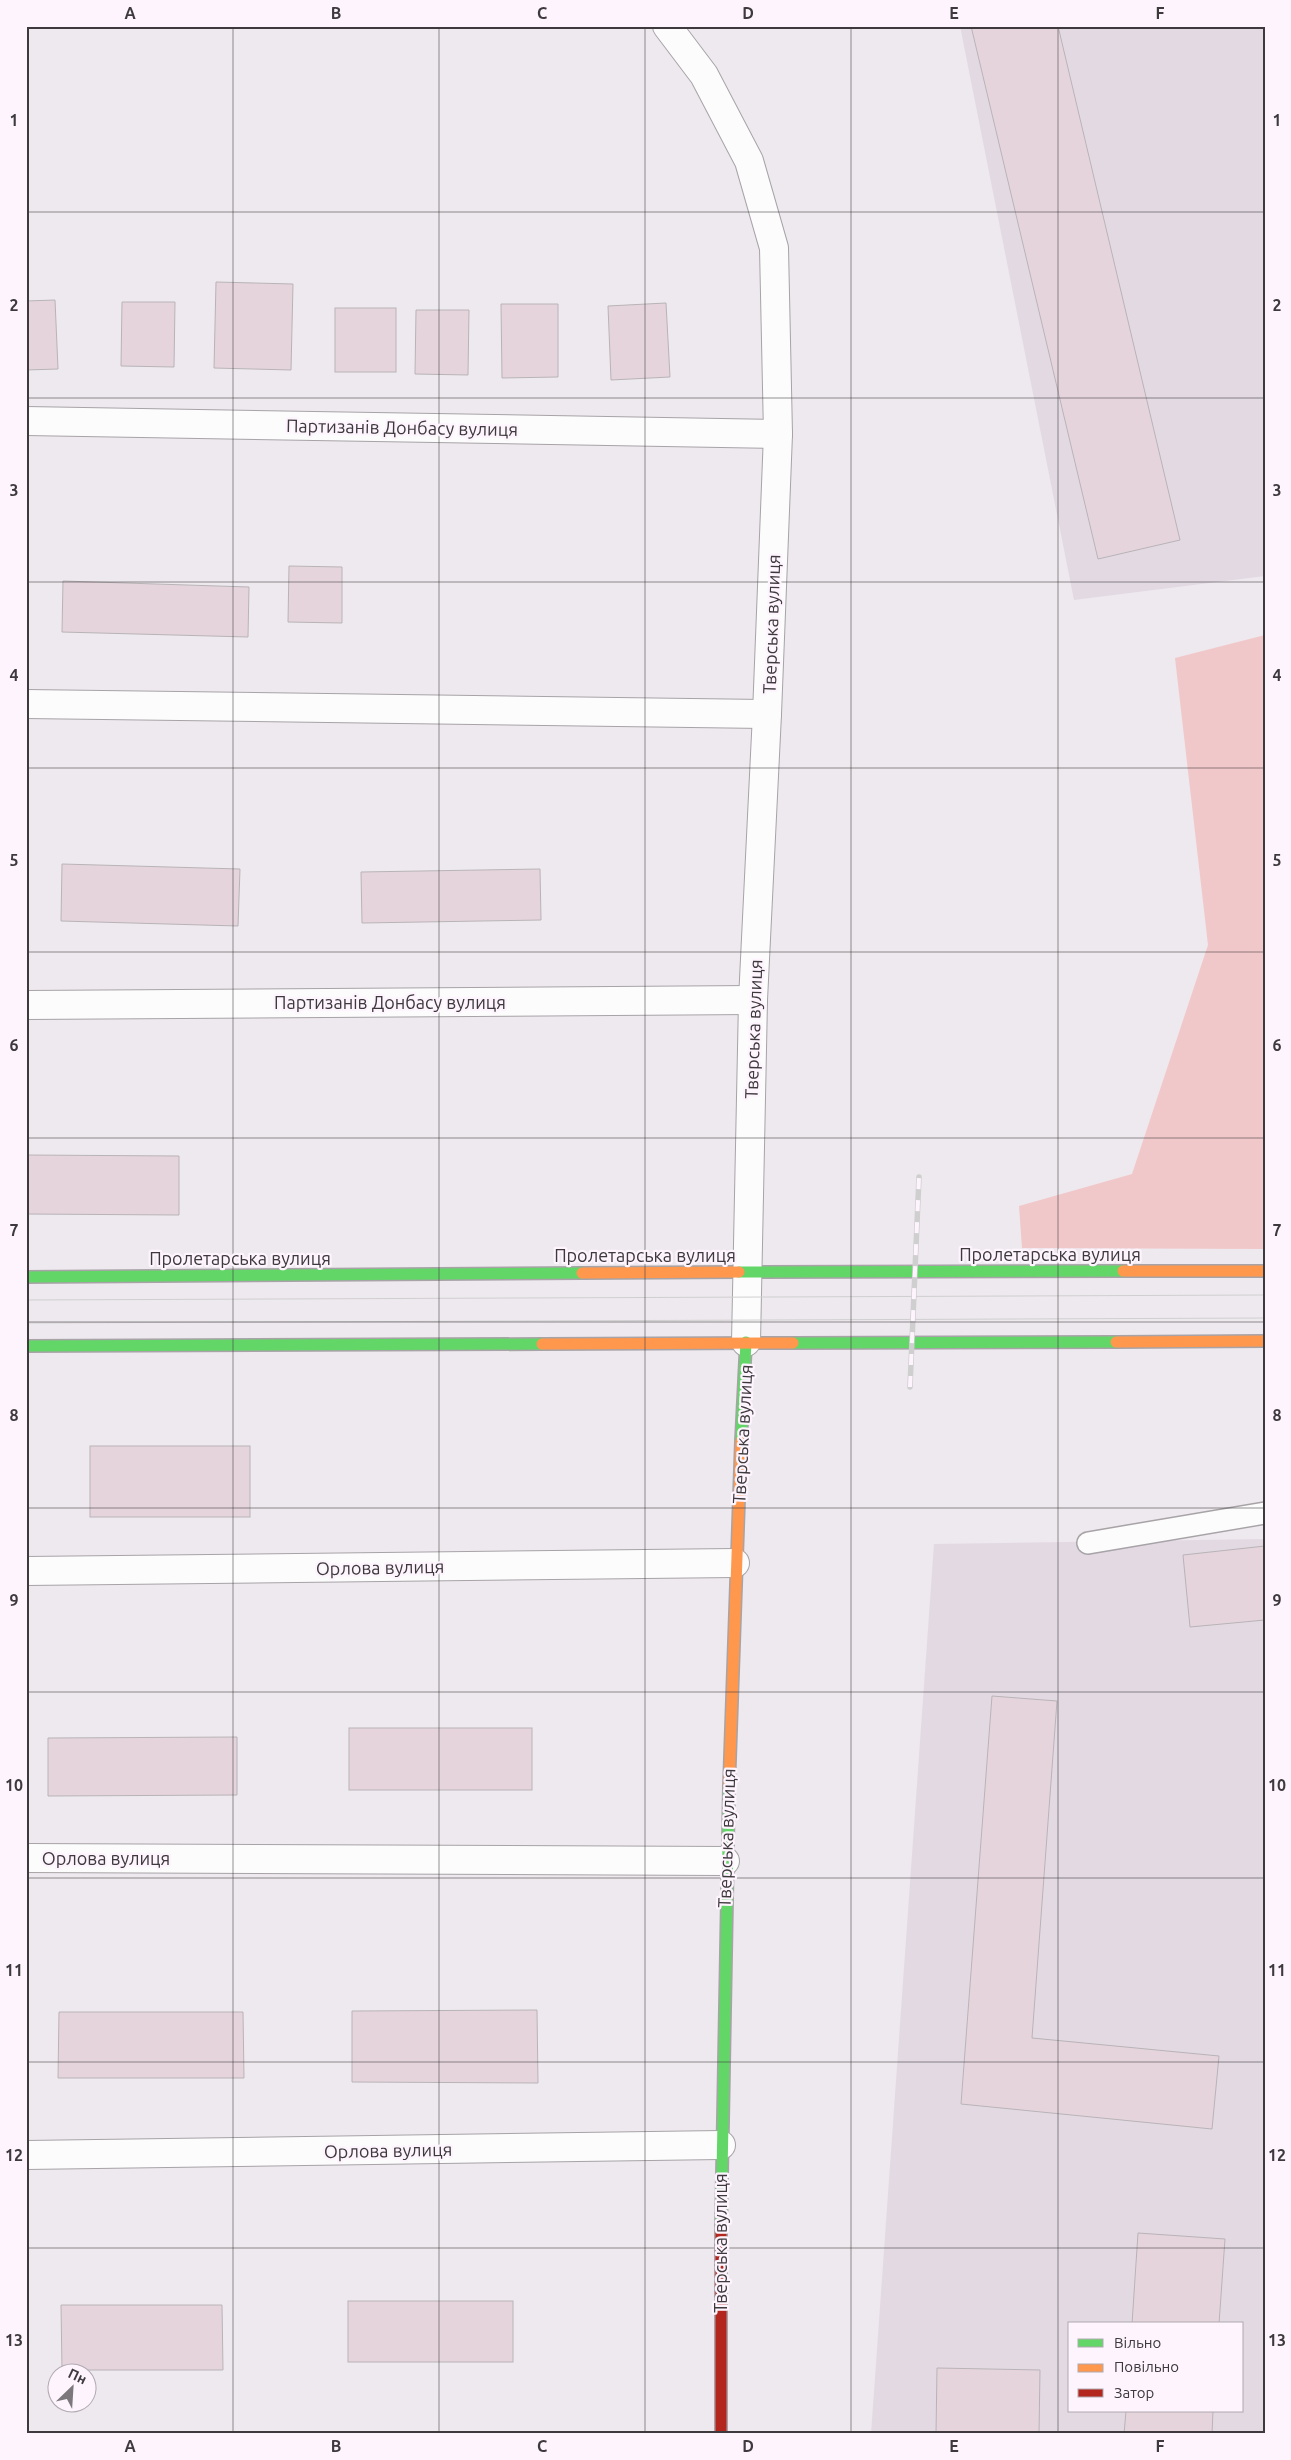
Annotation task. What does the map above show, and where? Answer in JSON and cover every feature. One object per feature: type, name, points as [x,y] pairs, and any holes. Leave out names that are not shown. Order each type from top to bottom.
[{"type":"main road","name":"Пролетарська вулиця","points":[[26,1277],[748,1272],[1265,1271]]},
{"type":"main road","points":[[26,1346],[1265,1341]]},
{"type":"main road","name":"Тверська вулиця","points":[[721,2434],[721,2145],[725,1861],[735,1562],[746,1342]]},
{"type":"street","name":"Тверська вулиця","points":[[667,26],[704,76],[749,161],[774,248],[778,434],[753,1000],[746,1342]]},
{"type":"street","name":"Партизанів Донбасу вулиця","points":[[26,420],[778,434]]},
{"type":"street","points":[[26,704],[767,714]]},
{"type":"street","name":"Партизанів Донбасу вулиця","points":[[26,1004],[753,1000]]},
{"type":"street","name":"Орлова вулиця","points":[[26,1571],[735,1562]]},
{"type":"street","name":"Орлова вулиця","points":[[26,1858],[725,1861]]},
{"type":"street","name":"Орлова вулиця","points":[[26,2155],[721,2145]]},
{"type":"lane","points":[[1088,1543],[1265,1513]]},
{"type":"shaded area","points":[[960,26],[1265,26],[1265,576],[1074,600]]},
{"type":"shaded area","points":[[1265,635],[1265,1249],[1022,1248],[1019,1206],[1132,1174],[1208,945],[1175,658]]},
{"type":"shaded area","points":[[1265,1539],[1265,2434],[871,2434],[934,1544]]},
{"type":"building","points":[[971,26],[1058,26],[1180,540],[1098,559]]},
{"type":"building","points":[[216,282],[293,284],[291,370],[214,368]]},
{"type":"building","points":[[55,300],[58,369],[26,370],[26,301]]},
{"type":"building","points":[[122,302],[175,302],[174,367],[121,366]]},
{"type":"building","points":[[666,303],[670,377],[611,380],[608,306]]},
{"type":"building","points":[[501,304],[558,304],[558,377],[502,378]]},
{"type":"building","points":[[335,308],[396,308],[396,372],[335,372]]},
{"type":"building","points":[[416,310],[469,310],[468,375],[415,374]]},
{"type":"building","points":[[289,566],[342,567],[342,623],[288,622]]},
{"type":"building","points":[[63,581],[249,587],[248,637],[62,632]]},
{"type":"building","points":[[62,864],[240,869],[238,926],[61,921]]},
{"type":"building","points":[[540,869],[541,920],[362,923],[361,872]]},
{"type":"building","points":[[26,1155],[179,1156],[179,1215],[26,1214]]},
{"type":"building","points":[[90,1446],[250,1446],[250,1517],[90,1517]]},
{"type":"building","points":[[1265,1546],[1265,1620],[1190,1627],[1183,1555]]},
{"type":"building","points":[[992,1696],[1057,1701],[1032,2038],[1219,2056],[1212,2129],[961,2104]]},
{"type":"building","points":[[349,1728],[532,1728],[532,1790],[349,1790]]},
{"type":"building","points":[[237,1737],[237,1795],[48,1796],[48,1738]]},
{"type":"building","points":[[537,2010],[538,2083],[352,2082],[352,2011]]},
{"type":"building","points":[[59,2012],[243,2012],[244,2078],[58,2078]]},
{"type":"building","points":[[1138,2233],[1225,2239],[1219,2322],[1132,2322]]},
{"type":"building","points":[[348,2301],[513,2301],[513,2362],[348,2362]]},
{"type":"building","points":[[61,2305],[222,2305],[223,2370],[98,2370],[98,2362],[62,2362]]},
{"type":"building","points":[[937,2368],[1040,2370],[1039,2434],[936,2434]]},
{"type":"building","points":[[1126,2412],[1213,2412],[1212,2434],[1124,2434]]},
{"type":"tram line","points":[[26,1300],[1265,1295]]},
{"type":"tram line","points":[[26,1323],[1265,1318]]},
{"type":"railway","points":[[910,1387],[919,1177]]},
{"type":"traffic: fast","points":[[739,1272],[1123,1271]]},
{"type":"traffic: fast","points":[[26,1277],[582,1273]]},
{"type":"traffic: fast","points":[[741,1441],[746,1342]]},
{"type":"traffic: fast","points":[[793,1343],[1116,1342]]},
{"type":"traffic: fast","points":[[26,1346],[542,1344]]},
{"type":"traffic: fast","points":[[721,2231],[729,1787]]},
{"type":"traffic: slow","points":[[1123,1271],[1265,1271]]},
{"type":"traffic: slow","points":[[582,1273],[739,1272]]},
{"type":"traffic: slow","points":[[1116,1342],[1265,1341]]},
{"type":"traffic: slow","points":[[542,1344],[793,1343]]},
{"type":"traffic: slow","points":[[729,1787],[741,1441]]},
{"type":"traffic: jam","points":[[721,2231],[721,2434]]}]
